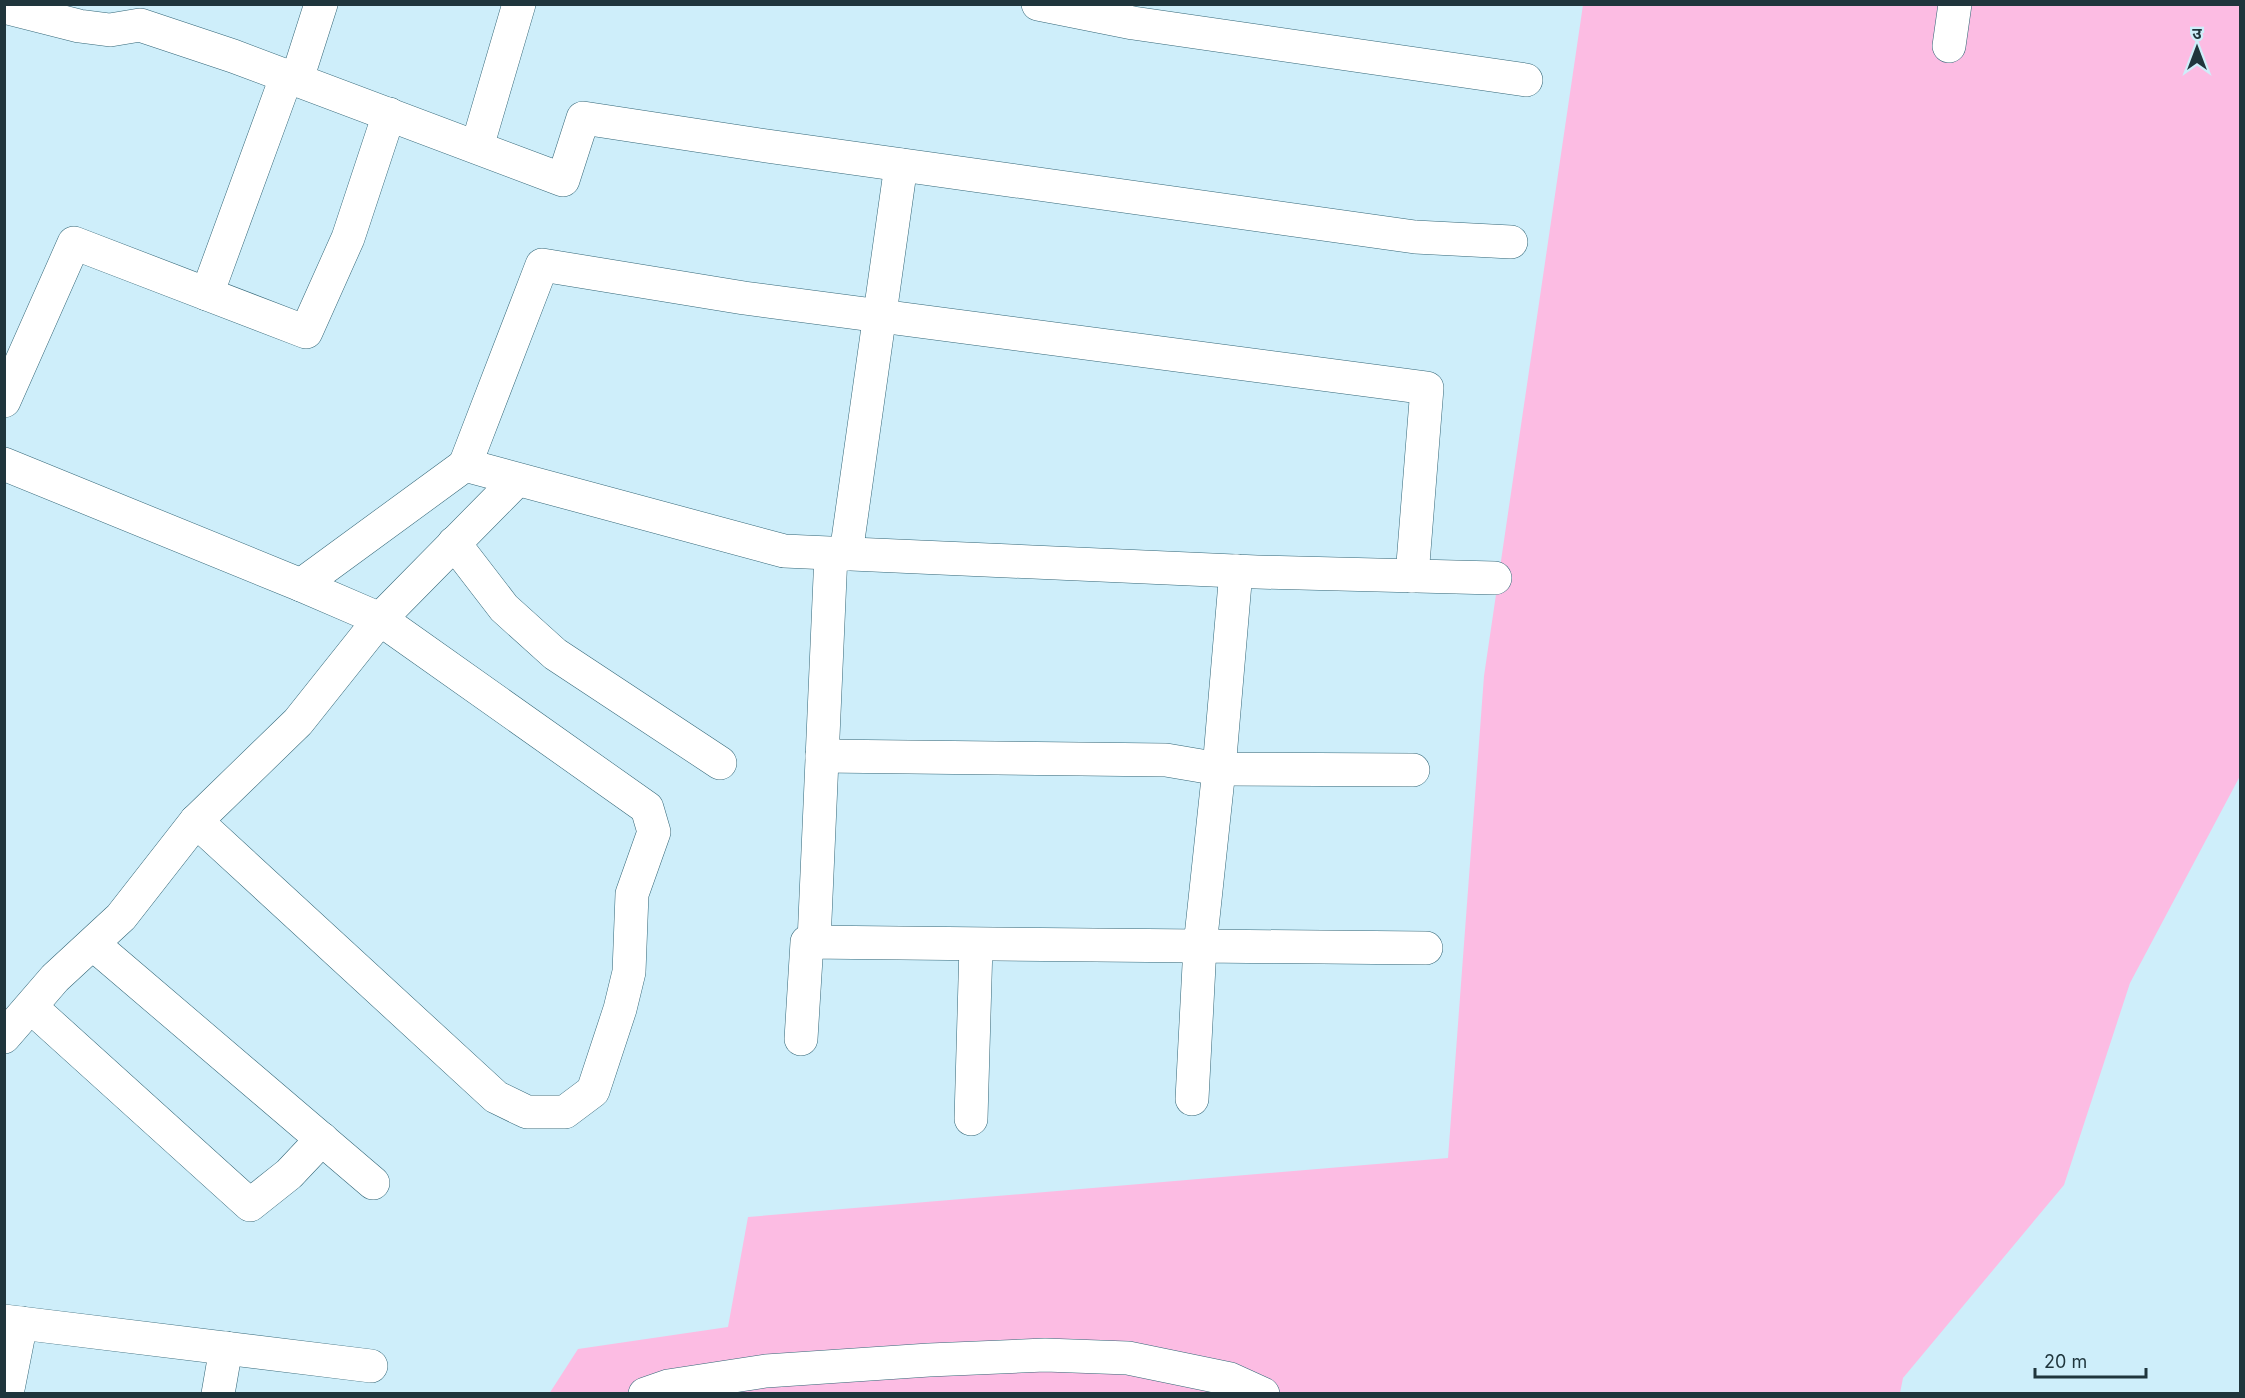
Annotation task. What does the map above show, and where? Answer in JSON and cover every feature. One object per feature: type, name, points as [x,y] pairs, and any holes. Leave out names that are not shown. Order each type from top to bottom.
[{"type":"street","points":[[207,294],[321,4]]},
{"type":"street","points":[[477,147],[519,4]]},
{"type":"street","points":[[1038,4],[1136,14],[1526,80]]},
{"type":"street","points":[[1950,46],[1955,4]]},
{"type":"street","points":[[4,7],[79,26],[110,30],[143,15],[292,77],[563,180],[583,118],[1415,237],[1511,242]]},
{"type":"street","points":[[4,401],[74,243],[306,332],[348,238],[389,114]]},
{"type":"street","points":[[814,942],[822,756],[838,554],[901,165]]},
{"type":"street","points":[[301,585],[465,465],[542,265],[744,298],[1427,388],[1412,576]]},
{"type":"street","points":[[4,464],[380,619],[647,808],[654,832],[632,894],[629,972],[620,1009],[593,1091],[565,1112],[528,1112],[496,1097],[196,821]]},
{"type":"street","points":[[465,465],[784,551],[1236,571],[1495,578]]},
{"type":"street","points":[[4,1036],[55,978],[121,917],[196,821],[298,722],[380,619],[518,480]]},
{"type":"street","points":[[454,543],[504,608],[555,654],[720,763]]},
{"type":"street","points":[[1192,1100],[1200,946],[1219,769],[1236,571]]},
{"type":"street","points":[[822,756],[1166,760],[1219,769],[1413,770]]},
{"type":"street","points":[[801,1039],[807,942],[1426,948]]},
{"type":"street","points":[[93,944],[373,1183]]},
{"type":"street","points":[[971,1119],[976,945]]},
{"type":"street","points":[[31,1007],[250,1205],[290,1174],[322,1139]]},
{"type":"street","points":[[7,1394],[13,1322],[371,1366]]},
{"type":"street","points":[[218,1394],[226,1348]]},
{"type":"street","points":[[645,1394],[668,1386],[766,1371],[1045,1355],[1128,1358],[1230,1379],[1263,1394]]},
{"type":"shaded area","points":[[1583,5],[2240,5],[2240,776],[2130,983],[2064,1185],[1903,1378],[1900,1393],[549,1394],[578,1349],[728,1327],[748,1217],[1448,1158],[1484,676]]}]
